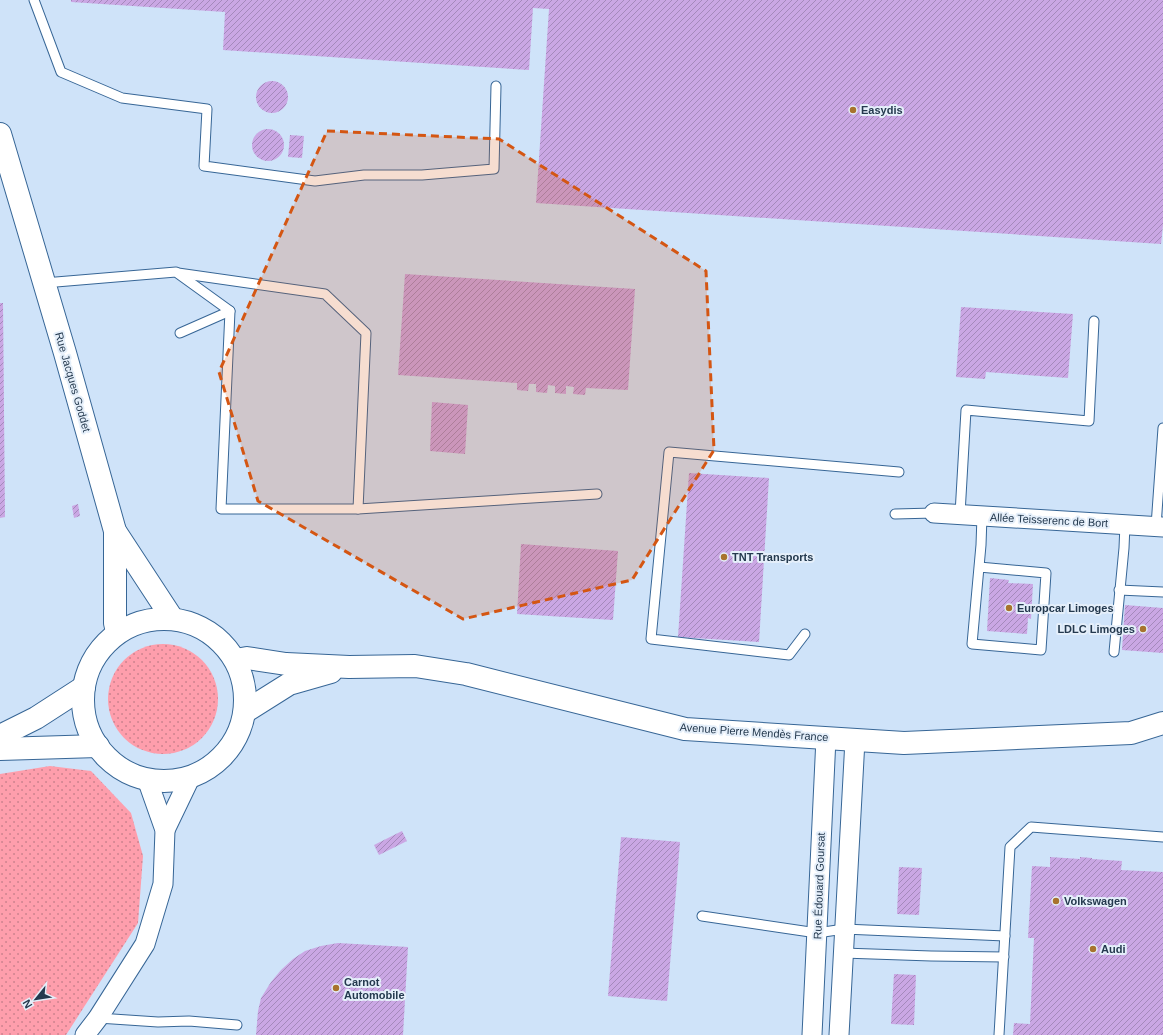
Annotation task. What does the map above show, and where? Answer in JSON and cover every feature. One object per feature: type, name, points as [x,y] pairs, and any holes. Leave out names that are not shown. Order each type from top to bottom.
[{"type":"main road","name":"Rue Jacques Goddet","points":[[0,134],[115,531],[172,618]]},
{"type":"main road","points":[[115,531],[115,623],[117,632]]},
{"type":"main road","points":[[153,618],[172,618],[198,625],[209,632],[220,640],[236,660],[245,685],[246,711],[239,733],[227,752],[210,768],[190,778],[168,781],[146,779],[128,772],[111,761],[98,746],[88,728],[83,708],[84,687],[90,666],[101,647],[117,632],[134,623],[153,618]]},
{"type":"main road","name":"Avenue Pierre Mendès France","points":[[236,660],[247,658],[286,664],[349,667],[415,666],[466,674],[686,729],[904,743],[1131,733],[1163,723]]},
{"type":"main road","name":"Avenue Pierre Mendès France","points":[[246,711],[289,684],[349,667]]},
{"type":"main road","points":[[0,736],[36,718],[84,687]]},
{"type":"main road","points":[[0,748],[98,746]]},
{"type":"street","name":"Allée Teisserenc de Bort","points":[[934,513],[1159,527]]},
{"type":"street","name":"Rue Édouard Goursat","points":[[812,1035],[826,738]]},
{"type":"street","points":[[839,1035],[855,740]]},
{"type":"street","points":[[165,830],[190,778]]},
{"type":"street","points":[[86,1035],[145,944],[163,884],[165,830],[146,779]]},
{"type":"lane","points":[[34,0],[61,72],[122,98],[207,110],[204,166],[315,181],[364,175],[422,175],[494,169],[496,86]]},
{"type":"lane","points":[[44,283],[176,272],[325,294],[366,333],[358,509]]},
{"type":"lane","points":[[176,272],[230,311]]},
{"type":"lane","points":[[180,333],[230,311]]},
{"type":"lane","points":[[230,311],[221,508],[358,509],[596,494]]},
{"type":"lane","points":[[960,514],[966,410],[1089,421],[1094,321]]},
{"type":"lane","points":[[1159,527],[1163,428]]},
{"type":"lane","points":[[805,634],[789,656],[651,639],[669,452],[899,472]]},
{"type":"lane","points":[[894,514],[934,513]]},
{"type":"lane","points":[[979,567],[1046,573],[1041,650],[972,644],[979,567],[981,545],[982,516]]},
{"type":"lane","points":[[1114,652],[1124,548],[1124,524]]},
{"type":"lane","points":[[1120,590],[1163,592]]},
{"type":"lane","points":[[999,1035],[1010,848],[1031,827],[1163,837]]},
{"type":"lane","points":[[702,916],[817,933],[844,929],[1005,936]]},
{"type":"lane","points":[[843,953],[1004,957]]},
{"type":"lane","points":[[98,1018],[158,1022],[189,1021],[237,1025]]},
{"type":"highlighted area","points":[[327,131],[499,139],[706,271],[714,450],[632,580],[463,619],[258,501],[219,372]]},
{"type":"shaded area","points":[[163,644],[184,648],[194,653],[202,660],[209,668],[214,678],[218,699],[214,720],[209,730],[202,738],[194,745],[184,750],[163,754],[142,750],[132,745],[124,738],[117,730],[112,720],[108,699],[112,678],[117,668],[124,660],[132,653],[142,648]]},
{"type":"shaded area","points":[[50,766],[91,771],[131,813],[143,856],[138,923],[66,1035],[0,1035],[0,774]]},
{"type":"building","name":"Easydis","points":[[71,0],[1163,0],[1163,225],[1161,244],[536,203],[549,9],[533,8],[529,70],[223,50],[225,12],[71,2]]},
{"type":"building","points":[[272,81],[281,84],[285,88],[288,97],[285,106],[281,110],[272,113],[263,110],[259,106],[256,97],[259,88],[263,84]]},
{"type":"building","points":[[268,129],[277,132],[281,136],[284,145],[281,154],[277,158],[268,161],[259,158],[255,154],[252,145],[255,136],[259,132]]},
{"type":"building","points":[[290,135],[304,136],[302,158],[288,157]]},
{"type":"building","points":[[405,274],[635,289],[628,390],[586,388],[585,395],[573,394],[574,387],[566,386],[566,394],[555,393],[555,386],[548,385],[547,393],[536,392],[536,384],[529,384],[528,391],[517,390],[517,383],[398,375]]},
{"type":"building","points":[[0,303],[3,303],[5,517],[0,518]]},
{"type":"building","points":[[961,307],[1073,314],[1068,378],[986,372],[985,379],[956,377]]},
{"type":"building","points":[[432,402],[468,405],[465,454],[430,451]]},
{"type":"building","name":"TNT Transports","points":[[689,473],[769,478],[759,642],[678,637]]},
{"type":"building","points":[[78,504],[80,516],[74,518],[72,506]]},
{"type":"building","points":[[521,544],[618,551],[613,620],[517,614]]},
{"type":"building","name":"Europcar Limoges","points":[[990,578],[1009,580],[1008,583],[1033,584],[1031,619],[1028,618],[1027,634],[987,631]]},
{"type":"building","name":"LDLC Limoges","points":[[1125,605],[1163,608],[1163,653],[1122,650]]},
{"type":"building","points":[[402,831],[407,841],[379,855],[374,845]]},
{"type":"building","points":[[621,837],[680,842],[667,1001],[608,996]]},
{"type":"building","points":[[1050,857],[1080,859],[1080,857],[1122,861],[1121,870],[1163,872],[1163,1035],[1013,1035],[1014,1023],[1030,1024],[1034,938],[1028,938],[1032,866],[1050,867]]},
{"type":"building","points":[[899,867],[922,868],[919,915],[897,914]]},
{"type":"building","name":"Carnot Automobile","points":[[338,943],[408,947],[403,1035],[256,1035],[258,1011],[261,998],[281,970],[305,951]]},
{"type":"building","points":[[894,974],[916,975],[914,1025],[891,1024]]},
{"type":"place","name":"Easydis","points":[[853,110]]},
{"type":"place","name":"TNT Transports","points":[[724,557]]},
{"type":"place","name":"Europcar Limoges","points":[[1009,608]]},
{"type":"place","name":"LDLC Limoges","points":[[1143,629]]},
{"type":"place","name":"Volkswagen","points":[[1056,901]]},
{"type":"place","name":"Audi","points":[[1093,949]]},
{"type":"place","name":"Carnot Automobile","points":[[336,988]]}]
